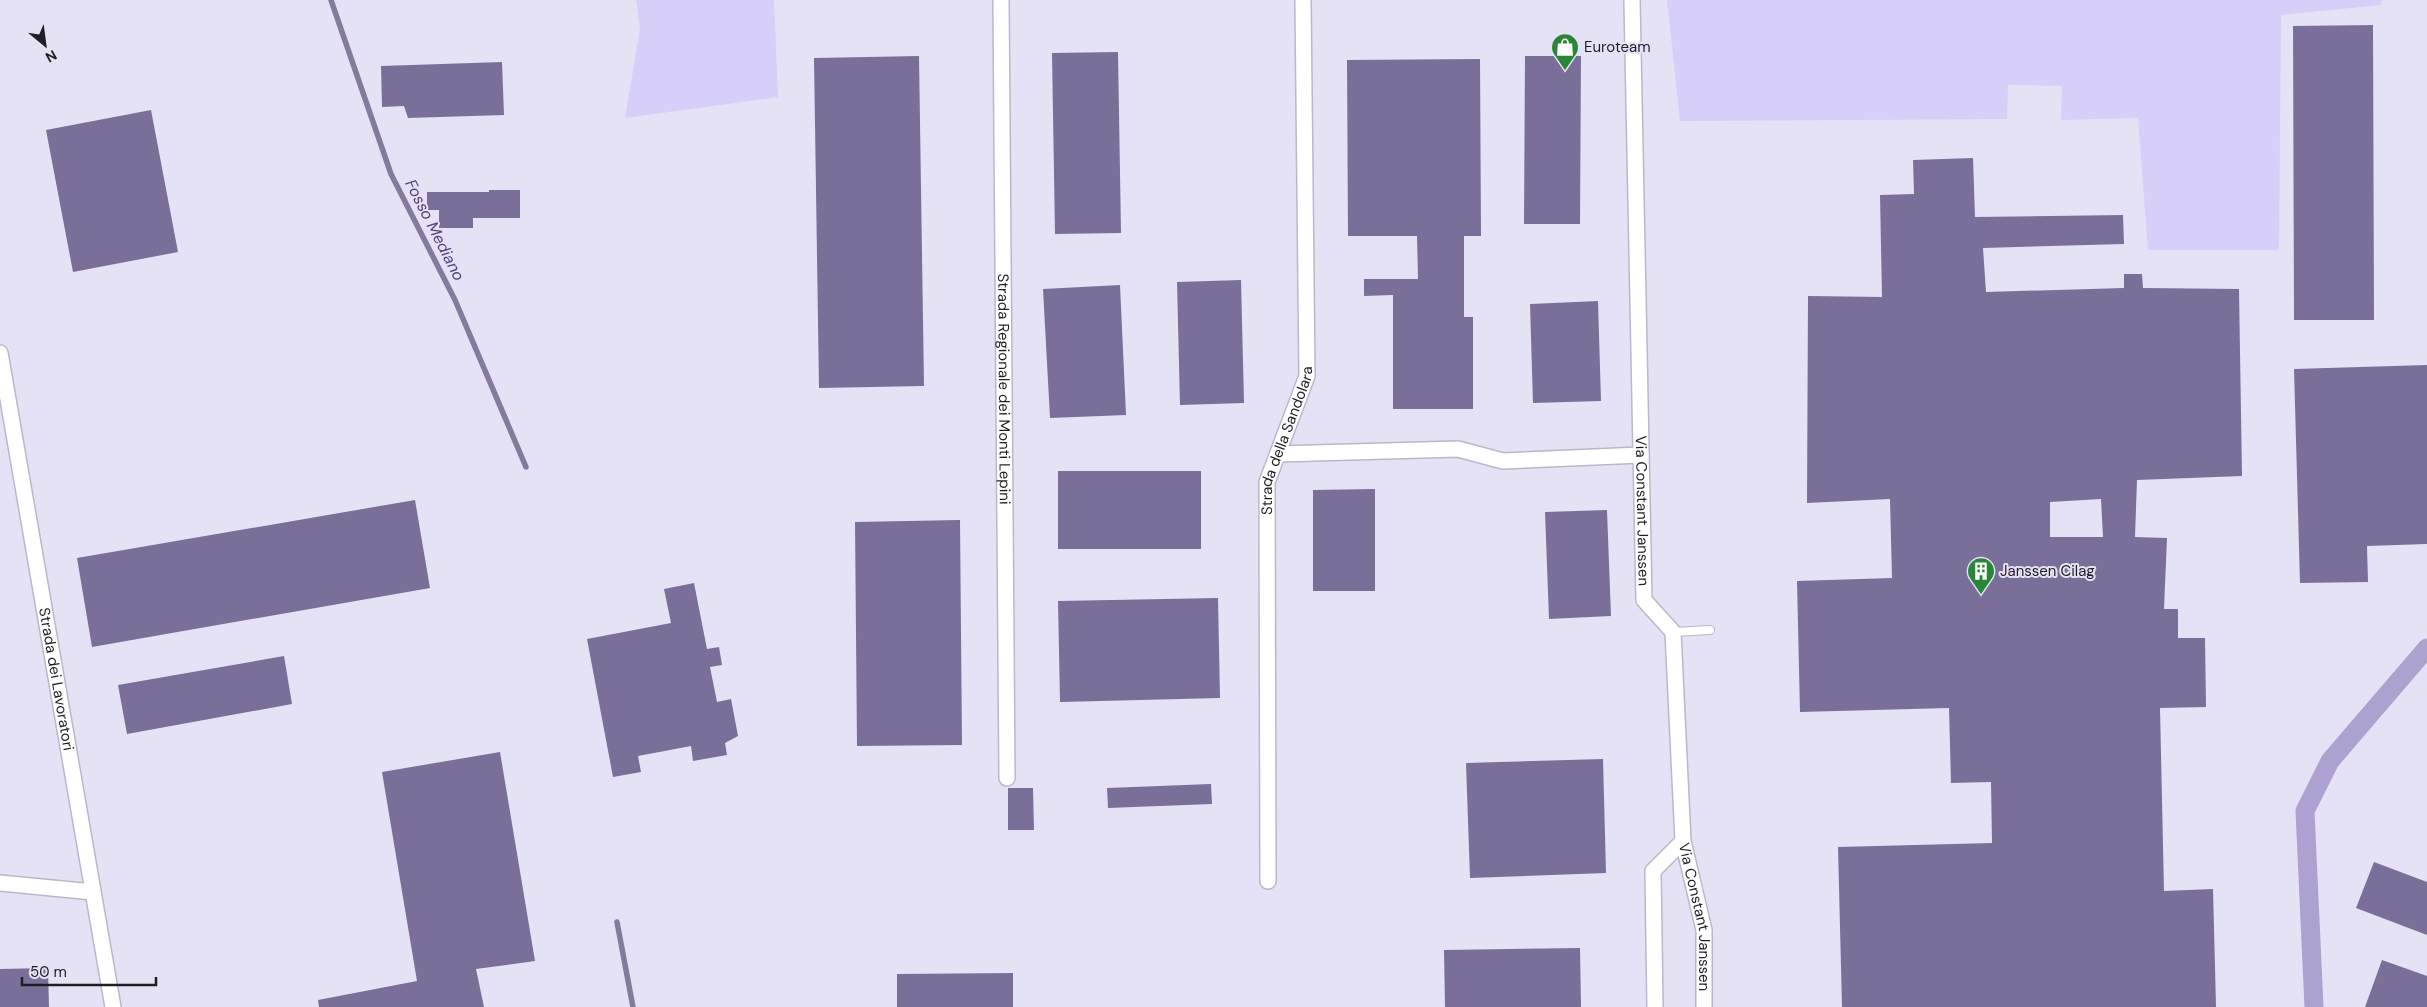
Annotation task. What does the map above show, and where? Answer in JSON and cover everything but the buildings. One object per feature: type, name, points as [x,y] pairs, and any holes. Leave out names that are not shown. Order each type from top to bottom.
[{"type":"street","name":"Strada Regionale dei Monti Lepini","points":[[1000,0],[1007,778]]},
{"type":"street","name":"Strada della Sandolara","points":[[1268,881],[1267,482],[1307,376],[1303,0]]},
{"type":"street","name":"Via Constant Janssen","points":[[1632,0],[1644,600],[1673,632],[1683,841],[1704,930],[1704,1007]]},
{"type":"street","name":"Strada dei Lavoratori","points":[[0,353],[113,1007]]},
{"type":"street","points":[[1278,454],[1458,450],[1503,462],[1641,455]]},
{"type":"street","points":[[1655,1007],[1653,871],[1683,841]]},
{"type":"street","points":[[0,883],[92,892]]},
{"type":"lane","points":[[1673,632],[1710,630]]},
{"type":"shaded area","points":[[636,0],[774,0],[778,97],[625,118],[640,29]]},
{"type":"shaded area","points":[[1667,0],[2382,0],[2381,5],[2281,15],[2279,250],[2148,250],[2138,118],[2061,120],[2062,86],[2008,85],[2007,119],[1680,121]]},
{"type":"waterway","name":"Fosso Mediano","points":[[331,0],[391,174],[455,300],[526,467]]},
{"type":"waterway","points":[[2314,1007],[2305,811],[2330,761],[2427,648]]},
{"type":"waterway","name":"Fosso Mediano","points":[[617,922],[633,1007]]},
{"type":"place","name":"Euroteam","points":[[1565,71]]},
{"type":"place","name":"Janssen Cilag","points":[[1981,595]]}]
